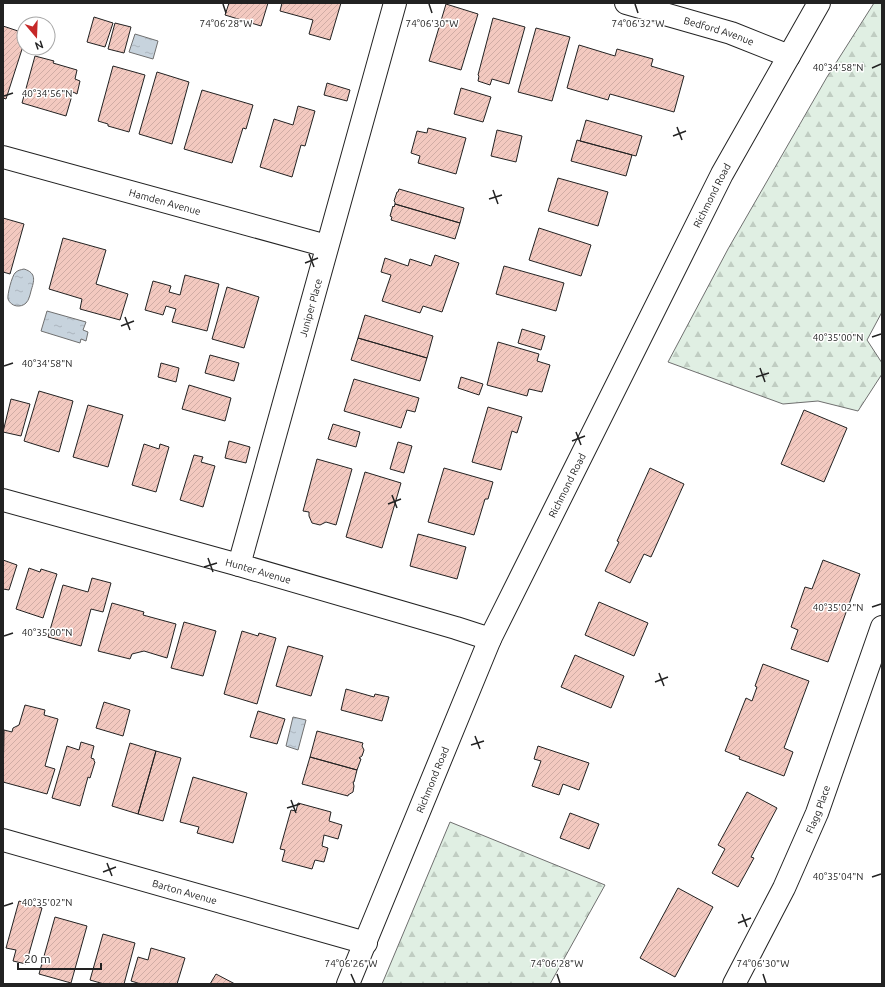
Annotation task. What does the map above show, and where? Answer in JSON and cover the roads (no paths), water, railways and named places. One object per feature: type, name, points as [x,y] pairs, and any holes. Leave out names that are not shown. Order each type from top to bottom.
[{"type":"street","name":"Juniper Place","points":[[239,565],[394,3]]},
{"type":"street","name":"Bedford Avenue","points":[[626,3],[731,33],[788,56]]},
{"type":"street","name":"Richmond Road","points":[[348,984],[490,639],[722,174],[819,3]]},
{"type":"street","name":"Hamden Avenue","points":[[3,157],[327,246]]},
{"type":"street","name":"Hunter Avenue","points":[[3,500],[239,565],[490,639]]},
{"type":"street","name":"Flagg Place","points":[[734,984],[784,888],[817,814],[882,627]]},
{"type":"street","name":"Barton Avenue","points":[[3,840],[366,943]]},
{"type":"water","points":[[135,34],[158,41],[153,59],[129,52]]},
{"type":"water","points":[[24,269],[33,275],[33,284],[27,302],[22,306],[16,306],[9,302],[9,290],[15,273]]},
{"type":"water","points":[[47,311],[86,322],[83,330],[88,332],[86,341],[81,339],[80,343],[41,331]]},
{"type":"water","points":[[293,717],[306,720],[298,750],[286,746]]}]
